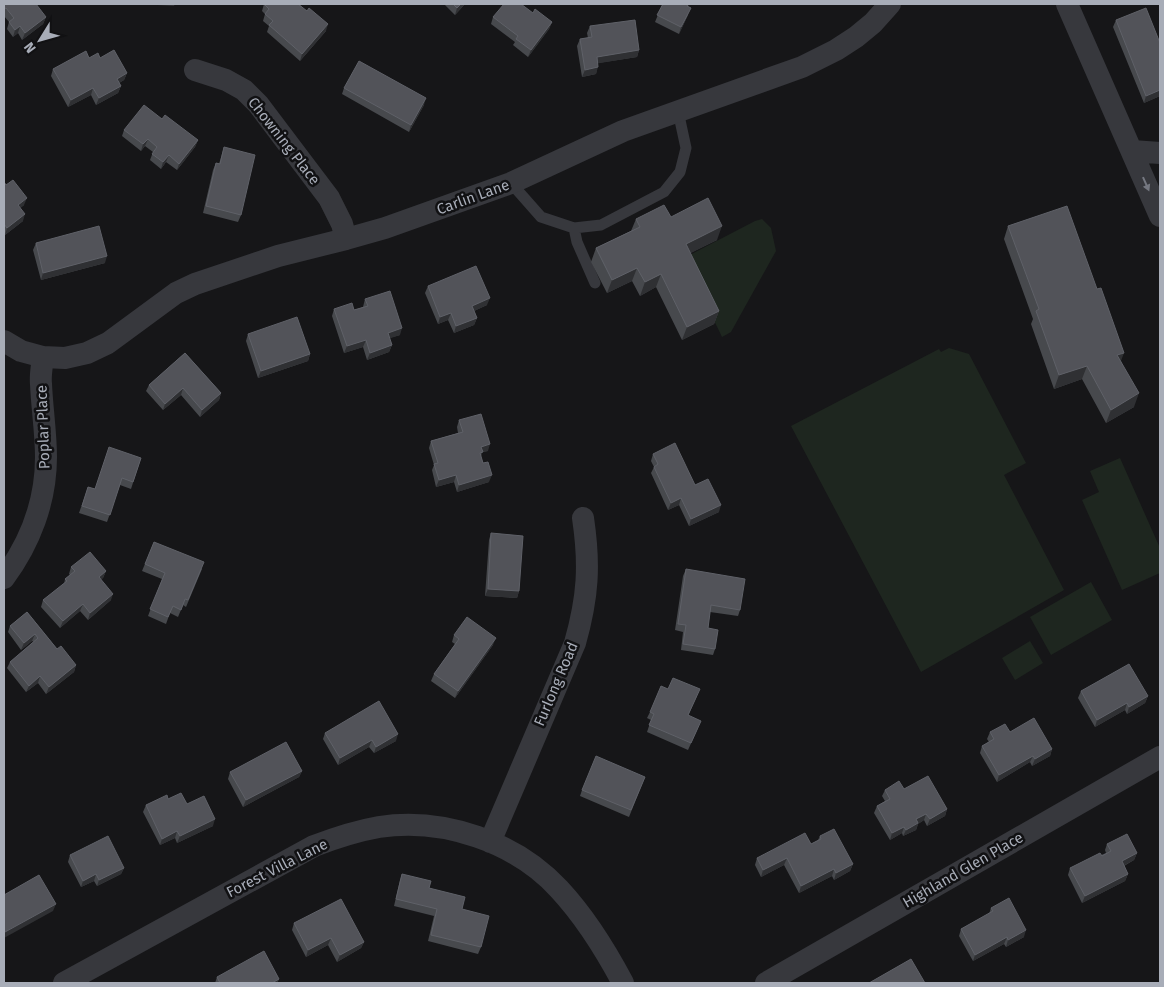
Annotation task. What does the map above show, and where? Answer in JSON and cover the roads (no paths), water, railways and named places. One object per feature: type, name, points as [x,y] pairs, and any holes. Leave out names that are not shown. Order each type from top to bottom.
[{"type":"street","name":"Carlin Lane","points":[[43,358],[65,358],[108,343],[176,293],[196,284],[278,256],[346,240],[385,228],[511,183],[623,131],[802,67],[836,50],[856,37],[874,23],[890,4]]},
{"type":"street","points":[[1067,4],[1160,216]]},
{"type":"street","name":"Chowning Place","points":[[195,70],[226,80],[244,90],[258,104],[329,198],[342,224],[346,240]]},
{"type":"street","points":[[1132,151],[1160,153]]},
{"type":"street","points":[[4,341],[21,351],[43,358]]},
{"type":"street","name":"Poplar Place","points":[[4,578],[24,546],[35,522],[44,488],[46,456],[40,382],[43,358]]},
{"type":"street","name":"Furlong Road","points":[[490,842],[575,642],[582,617],[588,575],[588,551],[583,518]]},
{"type":"street","name":"Highland Glen Place","points":[[766,983],[1160,757]]},
{"type":"street","name":"Forest Villa Lane","points":[[64,983],[314,846],[346,834],[380,827],[415,825],[445,828],[490,842],[532,866],[558,888],[582,916],[605,949],[623,983]]},
{"type":"lane","points":[[511,183],[541,217],[574,228],[601,225],[664,192],[680,172],[686,148],[678,111]]},
{"type":"lane","points":[[574,228],[577,242],[595,283]]}]
